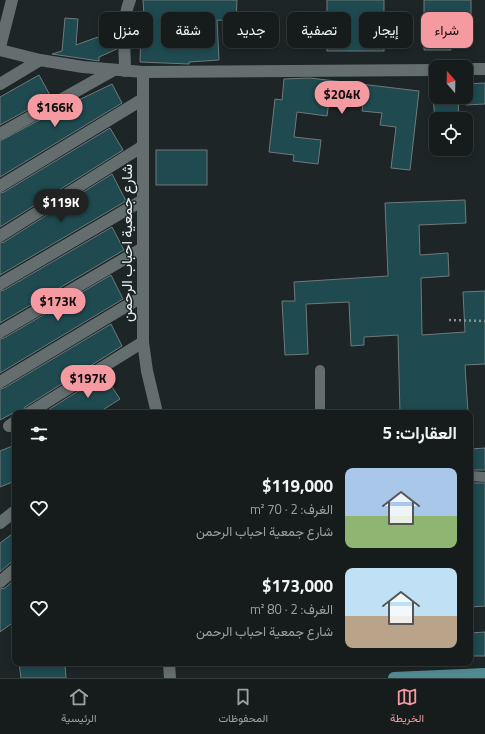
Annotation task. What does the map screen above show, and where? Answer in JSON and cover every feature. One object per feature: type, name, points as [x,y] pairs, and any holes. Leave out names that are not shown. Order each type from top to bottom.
[{"type":"street","points":[[11,0],[0,49],[40,60],[112,71],[143,72],[429,70]]},
{"type":"street","points":[[125,71],[125,23],[130,0]]},
{"type":"street","points":[[0,84],[40,60]]},
{"type":"street","points":[[473,69],[485,69]]},
{"type":"street","points":[[0,134],[112,71]]},
{"type":"street","name":"شارع جمعية احباب الرحمن","points":[[143,72],[143,342],[147,372],[156,410]]},
{"type":"street","points":[[0,186],[143,99]]},
{"type":"street","points":[[0,236],[143,146]]},
{"type":"street","points":[[0,284],[143,200]]},
{"type":"street","points":[[0,332],[143,248]]},
{"type":"street","points":[[0,382],[143,296]]},
{"type":"street","points":[[34,410],[143,342]]},
{"type":"street","points":[[0,523],[12,513]]},
{"type":"street","points":[[0,582],[12,572]]},
{"type":"street","points":[[169,666],[170,678]]},
{"type":"street","points":[[394,678],[485,674]]},
{"type":"lane","points":[[320,370],[320,410]]},
{"type":"lane","points":[[473,476],[485,477]]},
{"type":"path","points":[[449,320],[485,321]]},
{"type":"building","points":[[143,0],[237,0],[236,12],[223,12],[223,20],[217,20],[219,60],[189,62],[189,64],[140,62],[140,48],[153,48],[153,12],[144,12]]},
{"type":"building","points":[[327,0],[384,0],[384,12],[359,12],[359,48],[384,48],[384,51],[327,51],[327,48],[351,48],[351,12],[327,12]]},
{"type":"building","points":[[424,0],[471,0],[471,12],[424,12]]},
{"type":"building","points":[[65,18],[78,19],[76,45],[99,37],[99,48],[117,48],[99,57],[99,61],[52,54],[62,51]]},
{"type":"building","points":[[424,48],[451,48],[451,50],[424,50]]},
{"type":"building","points":[[39,75],[51,97],[0,125],[0,97]]},
{"type":"building","points":[[310,78],[419,91],[410,170],[391,168],[396,127],[380,125],[382,113],[362,111],[363,104],[329,101],[327,116],[297,112],[294,137],[321,140],[318,164],[293,161],[294,155],[269,152],[275,99],[282,100],[284,79]]},
{"type":"building","points":[[485,83],[485,104],[466,105],[473,104],[473,84]]},
{"type":"building","points":[[112,84],[122,103],[0,177],[0,141],[58,110]]},
{"type":"building","points":[[434,104],[458,104],[459,112],[434,112]]},
{"type":"building","points":[[110,128],[123,150],[0,227],[0,193]]},
{"type":"building","points":[[156,150],[207,150],[207,185],[156,185]]},
{"type":"building","points":[[112,174],[126,201],[0,275],[0,243],[4,242]]},
{"type":"building","points":[[465,200],[466,223],[419,225],[420,255],[448,253],[449,276],[421,278],[422,335],[465,332],[463,292],[485,291],[485,364],[465,365],[468,410],[400,410],[398,335],[364,337],[364,345],[351,346],[349,302],[306,304],[308,354],[285,355],[282,301],[295,301],[294,282],[388,276],[385,203]]},
{"type":"building","points":[[112,227],[124,250],[0,323],[0,291]]},
{"type":"building","points":[[111,275],[123,299],[0,373],[0,339]]},
{"type":"building","points":[[111,324],[122,346],[25,407],[24,410],[12,410],[12,414],[0,420],[0,389]]},
{"type":"building","points":[[104,375],[120,399],[103,410],[48,410]]},
{"type":"building","points":[[12,446],[12,482],[0,487],[0,451]]},
{"type":"building","points":[[485,448],[485,470],[473,470],[473,449]]},
{"type":"building","points":[[473,483],[485,483],[485,606],[473,607]]},
{"type":"building","points":[[12,534],[12,563],[0,572],[0,543]]},
{"type":"building","points":[[12,582],[12,623],[0,632],[0,589],[5,588]]},
{"type":"building","points":[[485,632],[485,656],[473,656],[473,633]]},
{"type":"building","points":[[19,666],[65,666],[66,678],[21,678]]}]
